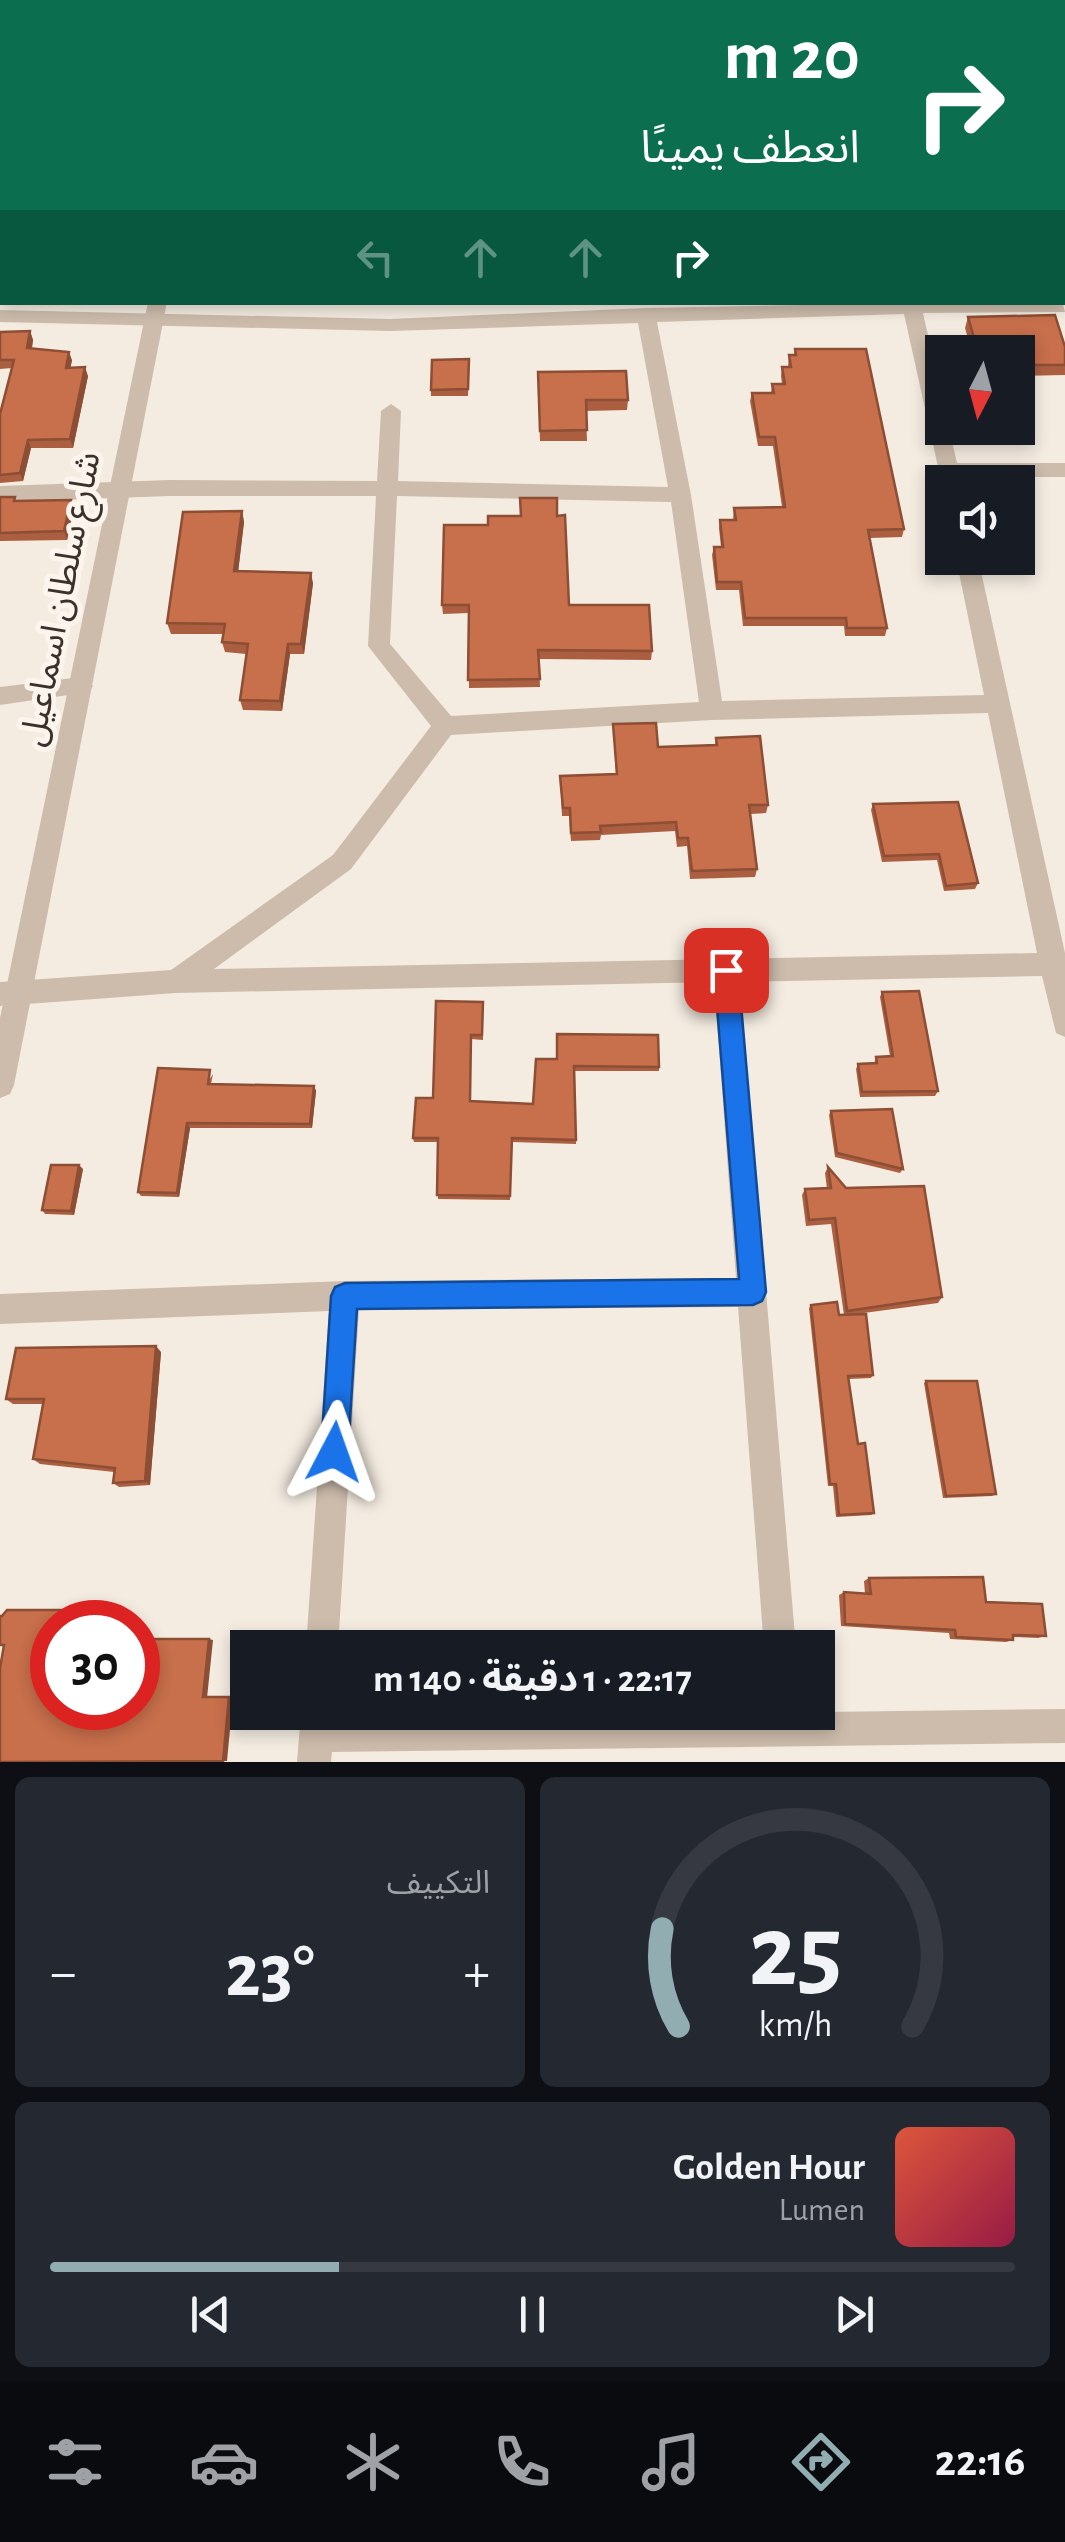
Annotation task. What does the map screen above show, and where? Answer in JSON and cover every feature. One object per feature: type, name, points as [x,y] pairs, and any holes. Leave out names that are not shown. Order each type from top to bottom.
[{"type":"street","points":[[390,325],[392,305]]},
{"type":"street","points":[[0,316],[157,311],[390,325],[912,305],[1065,306]]},
{"type":"street","points":[[912,305],[948,465]]},
{"type":"street","name":"شارع سلطان اسماعيل","points":[[0,1085],[8,994],[80,686],[157,311]]},
{"type":"street","points":[[646,314],[680,495],[712,711]]},
{"type":"street","points":[[390,411],[379,646],[444,726]]},
{"type":"street","points":[[1035,472],[1065,470]]},
{"type":"street","points":[[0,494],[118,487],[680,495]]},
{"type":"street","points":[[970,575],[1058,964],[1065,1025]]},
{"type":"street","points":[[0,696],[80,686]]},
{"type":"street","points":[[176,982],[342,862],[444,726],[712,711],[997,704]]},
{"type":"street","points":[[8,994],[176,982],[1058,964]]},
{"type":"street","points":[[726,970],[779,1630]]},
{"type":"street","points":[[0,1310],[345,1296],[753,1292]]},
{"type":"street","points":[[323,1630],[345,1296]]},
{"type":"street","points":[[835,1722],[1065,1726]]},
{"type":"street","points":[[316,1736],[504,1730]]},
{"type":"building","points":[[1055,315],[1065,347],[1065,365],[1035,365],[1035,335],[973,335],[968,317]]},
{"type":"building","points":[[30,331],[27,348],[69,352],[66,368],[85,367],[70,439],[28,440],[20,473],[0,475],[0,414],[14,360],[0,360],[0,332]]},
{"type":"building","points":[[795,349],[866,349],[904,529],[868,530],[887,628],[847,628],[846,618],[745,618],[741,582],[717,582],[714,547],[723,547],[720,520],[736,520],[734,508],[785,507],[775,437],[759,437],[752,393],[774,393],[772,384],[785,384],[782,367],[791,367],[789,355],[796,355]]},
{"type":"building","points":[[469,359],[468,389],[431,390],[432,360]]},
{"type":"building","points":[[626,371],[628,400],[586,400],[587,430],[540,431],[538,372]]},
{"type":"building","points":[[0,497],[15,497],[14,501],[71,500],[64,531],[0,533]]},
{"type":"building","points":[[520,498],[557,498],[557,516],[565,515],[569,605],[649,605],[652,651],[538,650],[540,679],[468,680],[469,605],[442,605],[444,525],[488,525],[488,516],[521,516]]},
{"type":"building","points":[[242,511],[234,571],[311,573],[301,644],[288,644],[280,701],[240,700],[248,644],[222,642],[225,624],[167,623],[183,512]]},
{"type":"building","points":[[656,723],[658,747],[717,745],[716,738],[760,736],[768,805],[749,805],[757,869],[692,871],[688,838],[678,838],[676,822],[600,826],[601,832],[571,833],[570,808],[563,808],[560,776],[617,774],[613,724]]},
{"type":"building","points":[[958,802],[978,883],[946,886],[939,854],[884,856],[873,804]]},
{"type":"building","points":[[919,991],[938,1091],[862,1092],[858,1064],[877,1063],[876,1057],[893,1056],[882,992]]},
{"type":"building","points":[[436,1001],[483,1002],[482,1035],[471,1035],[470,1101],[533,1104],[536,1059],[557,1059],[557,1034],[658,1035],[659,1067],[574,1066],[576,1140],[512,1138],[510,1196],[437,1195],[438,1138],[413,1138],[416,1098],[433,1098]]},
{"type":"building","points":[[158,1068],[210,1070],[208,1084],[314,1086],[310,1124],[187,1123],[177,1193],[138,1192]]},
{"type":"building","points":[[892,1109],[903,1169],[837,1153],[831,1111]]},
{"type":"building","points":[[51,1165],[79,1165],[71,1211],[42,1210]]},
{"type":"building","points":[[828,1167],[846,1188],[924,1186],[942,1297],[847,1311],[835,1218],[809,1220],[805,1189],[831,1188]]},
{"type":"building","points":[[837,1302],[839,1315],[866,1314],[873,1375],[848,1376],[858,1444],[865,1443],[874,1513],[839,1515],[836,1484],[830,1484],[811,1305]]},
{"type":"building","points":[[156,1346],[145,1481],[113,1483],[115,1468],[33,1459],[44,1399],[6,1399],[16,1348]]},
{"type":"building","points":[[926,1381],[977,1381],[996,1494],[946,1496]]},
{"type":"building","points":[[983,1577],[986,1602],[1042,1604],[1046,1636],[1013,1635],[1013,1640],[956,1637],[955,1630],[845,1624],[844,1592],[871,1594],[869,1578]]},
{"type":"building","points":[[7,1610],[30,1610],[30,1730],[160,1730],[160,1639],[209,1639],[203,1697],[229,1697],[223,1761],[0,1762],[2,1616]]},
{"type":"route","points":[[334,1452],[345,1296],[753,1292],[726,970]]}]
